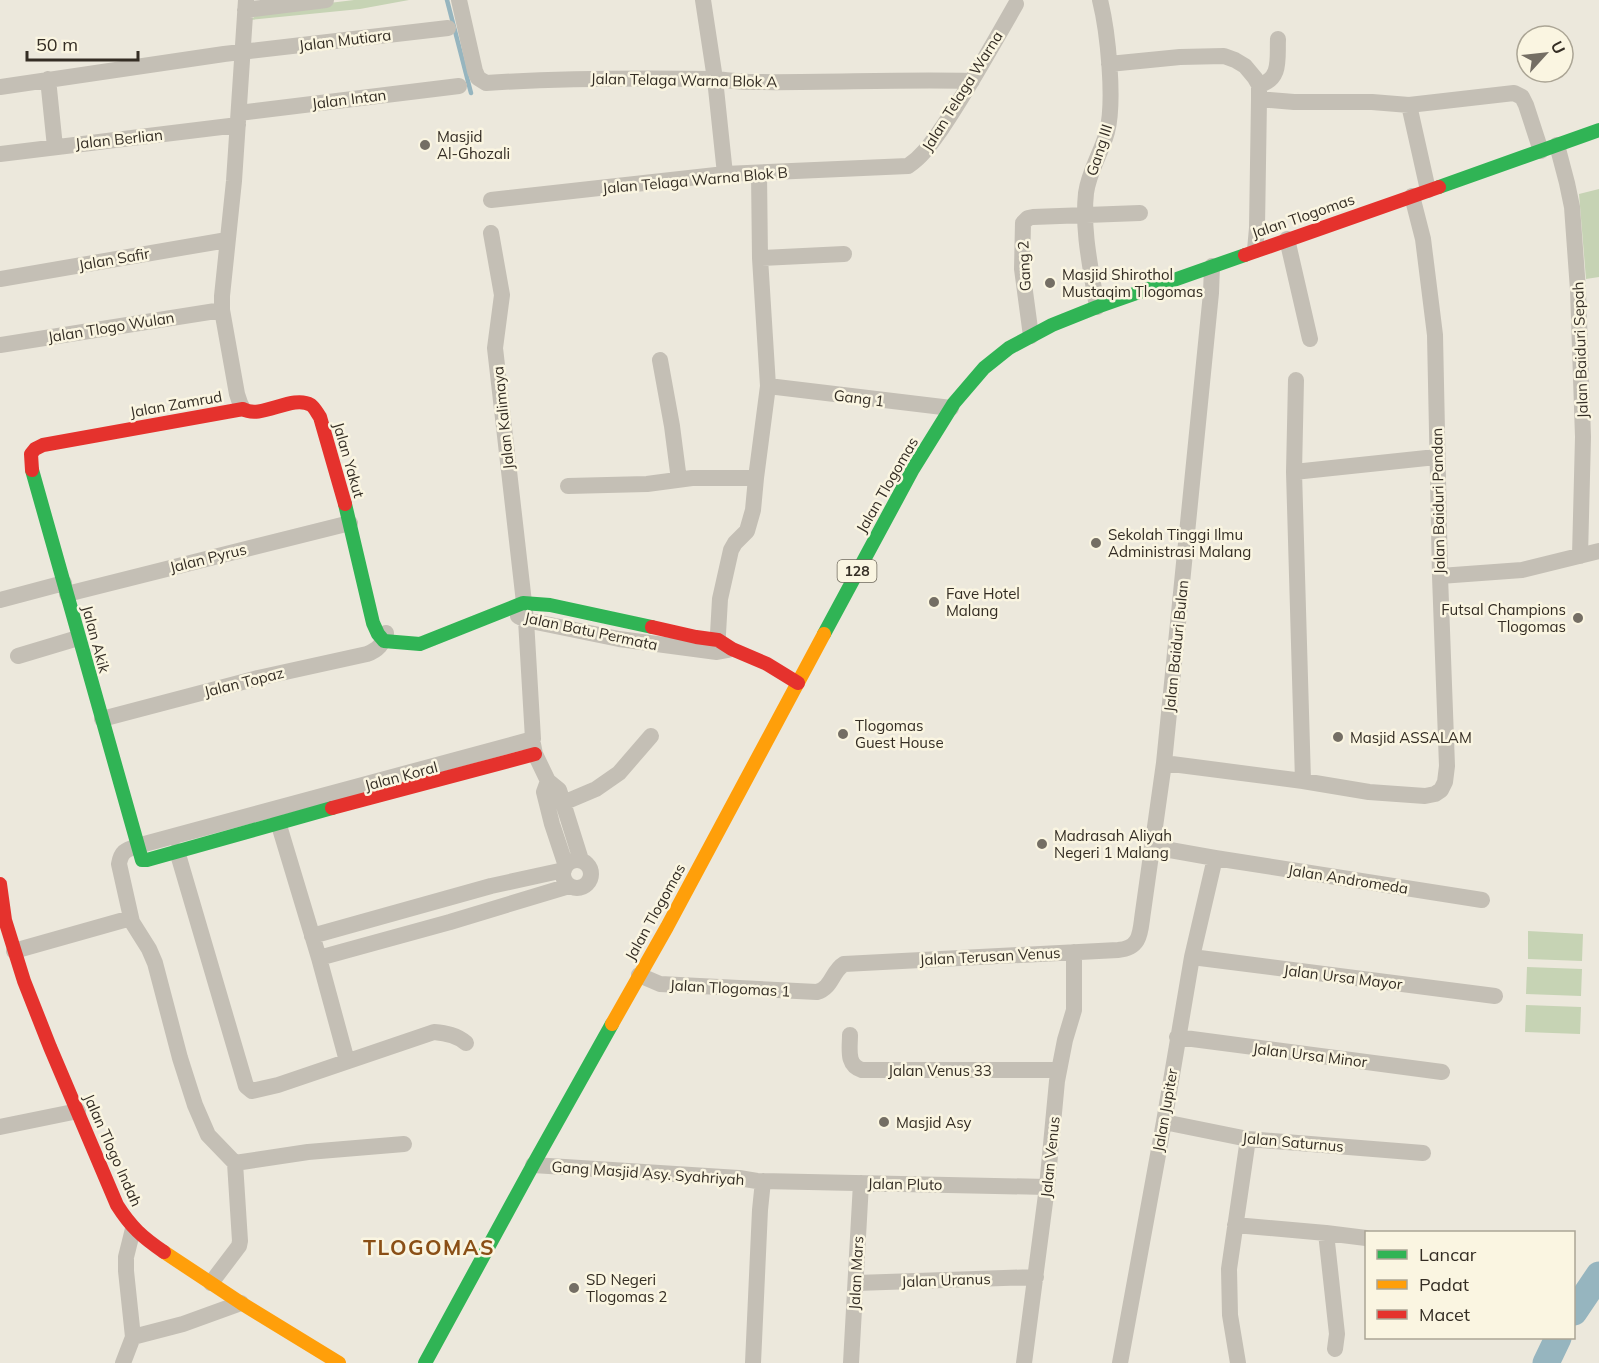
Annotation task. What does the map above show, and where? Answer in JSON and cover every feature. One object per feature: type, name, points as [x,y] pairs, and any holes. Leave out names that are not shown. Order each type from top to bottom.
[{"type":"street","points":[[243,409],[237,394],[222,310],[234,181],[246,5],[326,0]]},
{"type":"street","name":"Jalan Telaga Warna Blok A","points":[[459,0],[475,71],[478,78],[486,83],[587,78],[715,79],[748,82],[972,81]]},
{"type":"street","points":[[703,0],[715,79],[725,174]]},
{"type":"street","name":"Gang III","points":[[1097,307],[1085,215],[1088,178],[1103,143],[1110,116],[1108,64],[1100,0]]},
{"type":"street","name":"Jalan Telaga Warna","points":[[899,167],[908,166],[923,154],[972,81],[1012,1]]},
{"type":"street","name":"Jalan Mutiara","points":[[0,87],[243,52],[448,28]]},
{"type":"street","points":[[1259,92],[1274,76],[1278,39]]},
{"type":"street","points":[[1108,64],[1180,57],[1224,56],[1245,66],[1259,92],[1255,250]]},
{"type":"street","points":[[48,79],[55,147]]},
{"type":"street","name":"Jalan Intan","points":[[238,119],[459,86]]},
{"type":"street","points":[[1259,92],[1294,102],[1372,102],[1409,105],[1428,190]]},
{"type":"street","name":"Jalan Baiduri Sepah","points":[[1409,105],[1514,93],[1522,98],[1567,183],[1572,207],[1582,356],[1583,438],[1580,556]]},
{"type":"street","name":"Jalan Berlian","points":[[0,154],[238,119]]},
{"type":"street","name":"Jalan Tlogomas","points":[[425,1363],[667,927],[792,680],[913,469],[969,382],[986,366],[1031,336],[1097,307],[1599,130]]},
{"type":"street","name":"Jalan Telaga Warna Blok B","points":[[491,200],[725,174],[899,167]]},
{"type":"street","points":[[722,647],[720,599],[731,550],[747,531],[751,521],[768,386],[760,258],[759,173]]},
{"type":"street","name":"Jalan Baiduri Pandan","points":[[1303,781],[1369,792],[1425,796],[1441,790],[1445,782],[1447,766],[1435,335],[1423,238],[1412,196]]},
{"type":"street","points":[[1085,215],[1140,213]]},
{"type":"street","name":"Gang 2","points":[[1031,336],[1022,269],[1023,223],[1028,218],[1034,217],[1085,215]]},
{"type":"street","name":"Jalan Kalimaya","points":[[491,233],[502,295],[495,348],[523,603]]},
{"type":"street","points":[[1287,239],[1310,339]]},
{"type":"street","name":"Jalan Safir","points":[[0,279],[227,240]]},
{"type":"street","points":[[760,258],[844,254]]},
{"type":"street","name":"Jalan Baiduri Bulan","points":[[1143,912],[1164,763],[1212,266]]},
{"type":"street","name":"Jalan Tlogo Wulan","points":[[0,345],[222,310]]},
{"type":"street","points":[[660,360],[679,480]]},
{"type":"street","points":[[1164,763],[1303,781],[1294,472],[1296,380]]},
{"type":"street","name":"Gang 1","points":[[768,386],[951,408]]},
{"type":"street","name":"Jalan Zamrud","points":[[43,445],[243,409],[255,412],[299,403],[309,404],[314,408]]},
{"type":"street","name":"Jalan Yakut","points":[[314,408],[320,417],[350,523]]},
{"type":"street","name":"Jalan Akik","points":[[43,445],[31,454],[31,468],[137,846]]},
{"type":"street","points":[[1294,472],[1437,456]]},
{"type":"street","points":[[568,486],[647,484],[692,478],[756,478]]},
{"type":"street","points":[[350,523],[373,623],[382,636]]},
{"type":"street","name":"Jalan Pyrus","points":[[0,600],[66,588],[350,523]]},
{"type":"street","points":[[1440,576],[1522,570],[1599,551]]},
{"type":"street","points":[[523,603],[534,747],[548,781],[559,790],[563,803],[570,870]]},
{"type":"street","name":"Jalan Batu Permata","points":[[505,609],[523,603],[550,605],[696,637],[767,664],[792,680]]},
{"type":"street","name":"Jalan Batu Permata","points":[[505,609],[526,620],[619,639],[722,647]]},
{"type":"street","name":"Jalan Topaz","points":[[102,719],[258,678],[367,654],[379,647],[382,636],[417,632],[431,638],[505,609]]},
{"type":"street","points":[[18,656],[78,638]]},
{"type":"street","points":[[563,803],[596,789],[619,773],[651,736]]},
{"type":"street","points":[[211,1283],[239,1246],[235,1163],[208,1135],[195,1105],[155,963],[131,918],[119,864],[121,855],[125,850],[137,846],[142,860],[147,860],[534,747]]},
{"type":"street","name":"Jalan Koral","points":[[137,846],[534,747]]},
{"type":"street","points":[[548,781],[544,792],[552,824],[570,870]]},
{"type":"street","points":[[278,822],[347,1061]]},
{"type":"street","points":[[1153,847],[1215,858]]},
{"type":"street","points":[[177,851],[244,1079],[252,1091],[278,1085],[434,1032],[445,1033],[462,1039],[466,1043]]},
{"type":"street","name":"Jalan Andromeda","points":[[1215,858],[1482,900]]},
{"type":"street","name":"Jalan Jupiter","points":[[1120,1363],[1192,957],[1215,858]]},
{"type":"street","points":[[312,936],[491,886],[570,870]]},
{"type":"street","points":[[319,958],[450,922],[570,870]]},
{"type":"street","name":"Jalan Tlogo Indah","points":[[0,884],[5,920],[14,951],[50,1047],[117,1205],[133,1229],[241,1303],[339,1363]]},
{"type":"street","points":[[444,900],[450,922]]},
{"type":"street","name":"Jalan Terusan Venus","points":[[822,991],[830,983],[837,969],[844,964],[1128,949],[1139,936],[1143,912]]},
{"type":"street","points":[[14,951],[131,918]]},
{"type":"street","name":"Jalan Venus","points":[[1024,1363],[1047,1187],[1057,1081],[1074,1010],[1074,952]]},
{"type":"street","name":"Jalan Ursa Mayor","points":[[1192,957],[1495,996]]},
{"type":"street","name":"Jalan Tlogomas 1","points":[[639,975],[660,984],[822,991]]},
{"type":"street","name":"Jalan Venus 33","points":[[850,1035],[851,1063],[862,1070],[1059,1070]]},
{"type":"street","name":"Jalan Ursa Minor","points":[[1177,1037],[1442,1072]]},
{"type":"street","points":[[0,1127],[78,1111]]},
{"type":"street","name":"Jalan Saturnus","points":[[1164,1122],[1248,1139],[1423,1153]]},
{"type":"street","points":[[1238,1363],[1230,1315],[1229,1269],[1248,1139]]},
{"type":"street","points":[[235,1163],[308,1152],[404,1144]]},
{"type":"street","name":"Gang Masjid Asy. Syahriyah","points":[[533,1165],[764,1181]]},
{"type":"street","points":[[753,1363],[760,1210],[764,1181]]},
{"type":"street","name":"Jalan Pluto","points":[[764,1181],[1047,1187]]},
{"type":"street","name":"Jalan Mars","points":[[851,1363],[861,1183]]},
{"type":"street","points":[[1235,1226],[1365,1238]]},
{"type":"street","points":[[123,1363],[133,1336],[126,1257],[133,1229]]},
{"type":"street","points":[[1326,1233],[1337,1334],[1335,1349]]},
{"type":"street","name":"Jalan Uranus","points":[[856,1283],[1035,1277]]},
{"type":"street","points":[[133,1336],[183,1324],[241,1303]]},
{"type":"green space","points":[[354,0],[409,0],[360,9],[250,20],[263,11]]},
{"type":"green space","points":[[1599,189],[1599,277],[1586,279],[1579,194]]},
{"type":"green space","points":[[1528,931],[1583,934],[1582,961],[1528,959]]},
{"type":"green space","points":[[1527,967],[1582,969],[1581,996],[1526,994]]},
{"type":"green space","points":[[1526,1005],[1581,1007],[1580,1034],[1525,1032]]},
{"type":"waterway","points":[[447,0],[471,93]]},
{"type":"waterway","points":[[1575,1311],[1599,1275]]},
{"type":"waterway","points":[[1546,1363],[1558,1339]]},
{"type":"traffic: fast","points":[[1439,187],[1599,130]]},
{"type":"traffic: fast","points":[[824,634],[913,469],[954,403],[984,368],[1009,348],[1052,325],[1245,255]]},
{"type":"traffic: fast","points":[[32,470],[142,860],[332,808]]},
{"type":"traffic: fast","points":[[345,504],[373,623],[384,641],[420,644],[523,603],[550,605],[652,627]]},
{"type":"traffic: fast","points":[[425,1363],[612,1024]]},
{"type":"traffic: slow","points":[[612,1024],[667,927],[824,634]]},
{"type":"traffic: slow","points":[[164,1252],[241,1303],[339,1363]]},
{"type":"traffic: jam","points":[[1245,255],[1439,187]]},
{"type":"traffic: jam","points":[[32,470],[31,454],[43,445],[243,409],[250,412],[259,411],[303,402],[311,405],[320,417],[345,504]]},
{"type":"traffic: jam","points":[[652,627],[718,640],[732,649],[767,664],[798,683]]},
{"type":"traffic: jam","points":[[332,808],[535,754]]},
{"type":"traffic: jam","points":[[0,884],[5,920],[24,981],[117,1205],[127,1220],[164,1252]]},
{"type":"place","name":"Masjid Al-Ghozali","points":[[425,145]]},
{"type":"place","name":"Masjid Shirothol Mustaqim Tlogomas","points":[[1050,283]]},
{"type":"place","name":"Sekolah Tinggi Ilmu Administrasi Malang","points":[[1096,543]]},
{"type":"place","name":"Fave Hotel Malang","points":[[934,602]]},
{"type":"place","name":"Futsal Champions Tlogomas","points":[[1578,618]]},
{"type":"place","name":"Tlogomas Guest House","points":[[843,734]]},
{"type":"place","name":"Masjid ASSALAM","points":[[1338,737]]},
{"type":"place","name":"Madrasah Aliyah Negeri 1 Malang","points":[[1042,844]]},
{"type":"place","name":"Masjid Asy","points":[[884,1122]]},
{"type":"place","name":"SD Negeri Tlogomas 2","points":[[574,1288]]},
{"type":"district","name":"TLOGOMAS","points":[[429,1247]]}]
